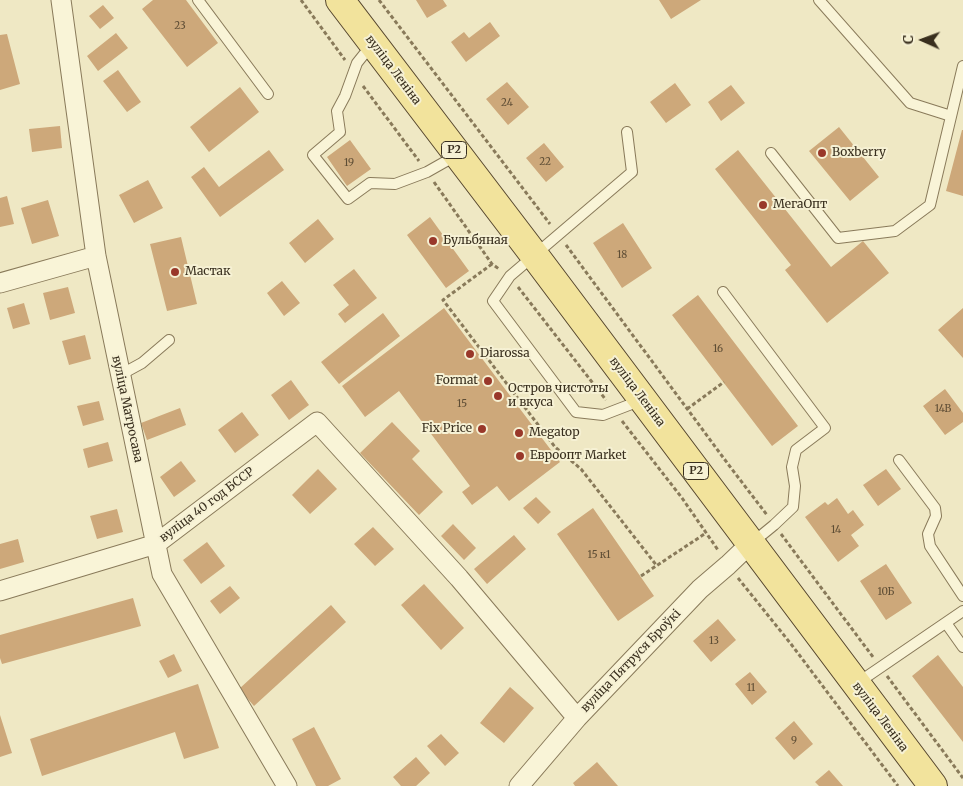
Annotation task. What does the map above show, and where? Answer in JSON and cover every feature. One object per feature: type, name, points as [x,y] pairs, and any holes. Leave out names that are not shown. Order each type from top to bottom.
[{"type":"main road","name":"вуліца Леніна","points":[[340,0],[933,786]]},
{"type":"street","name":"вуліца Матросава","points":[[61,0],[96,256],[162,574],[287,786]]},
{"type":"street","points":[[0,283],[96,256]]},
{"type":"street","name":"вуліца 40 год БССР","points":[[0,591],[156,544],[317,422],[459,578],[577,718]]},
{"type":"street","name":"вуліца Пятруся Броўкі","points":[[519,786],[577,718],[700,589],[751,543]]},
{"type":"lane","points":[[198,0],[268,94]]},
{"type":"lane","points":[[819,0],[910,103],[951,116]]},
{"type":"lane","points":[[374,45],[357,63],[345,96],[337,111],[340,132],[313,155],[348,199],[370,183],[395,184],[427,172],[458,155]]},
{"type":"lane","points":[[771,153],[838,238],[896,231],[930,205],[963,66]]},
{"type":"lane","points":[[627,132],[632,172],[510,276],[493,300],[576,412],[603,415],[642,399]]},
{"type":"lane","points":[[723,292],[825,428],[796,450],[792,467],[795,486],[793,507],[751,543]]},
{"type":"lane","points":[[120,375],[142,363],[169,340]]},
{"type":"lane","points":[[899,460],[935,508],[936,516],[928,534],[930,546],[963,596]]},
{"type":"lane","points":[[856,685],[963,611]]},
{"type":"lane","points":[[946,623],[963,647]]},
{"type":"path","points":[[301,0],[492,264],[510,276],[682,498],[728,565],[791,644],[898,786]]},
{"type":"path","points":[[379,0],[558,234],[963,778]]},
{"type":"path","points":[[492,264],[443,300],[555,447],[581,469],[657,566]]},
{"type":"path","points":[[687,409],[724,382]]},
{"type":"path","points":[[641,576],[706,533]]},
{"type":"building","points":[[153,0],[186,0],[218,43],[187,67],[142,9]]},
{"type":"building","points":[[416,0],[443,0],[447,6],[427,18]]},
{"type":"building","points":[[659,0],[701,0],[671,19]]},
{"type":"building","points":[[103,5],[114,18],[100,29],[89,16]]},
{"type":"building","points":[[490,22],[500,36],[466,62],[451,42],[464,32],[469,38]]},
{"type":"building","points":[[116,33],[128,48],[98,71],[87,56]]},
{"type":"building","points":[[7,34],[20,84],[0,90],[0,35]]},
{"type":"building","points":[[118,70],[141,102],[127,112],[103,81]]},
{"type":"building","points":[[507,82],[529,107],[508,125],[486,99]]},
{"type":"building","points":[[675,83],[691,105],[666,123],[650,102]]},
{"type":"building","points":[[731,85],[745,103],[721,121],[708,102]]},
{"type":"building","points":[[240,87],[259,112],[209,152],[190,127]]},
{"type":"building","points":[[60,126],[62,148],[32,152],[29,129]]},
{"type":"building","points":[[839,127],[879,177],[850,201],[809,151]]},
{"type":"building","points":[[963,130],[963,196],[946,191]]},
{"type":"building","points":[[350,140],[371,169],[347,186],[327,157]]},
{"type":"building","points":[[544,143],[564,167],[546,182],[526,158]]},
{"type":"building","points":[[269,150],[284,170],[220,217],[191,177],[204,167],[219,187]]},
{"type":"building","name":"МегаОпт","points":[[738,150],[831,267],[863,241],[889,273],[827,323],[785,270],[791,265],[715,169]]},
{"type":"building","points":[[148,180],[163,208],[134,223],[119,195]]},
{"type":"building","points":[[7,196],[14,224],[0,227],[0,198]]},
{"type":"building","points":[[48,200],[59,236],[32,244],[21,208]]},
{"type":"building","points":[[430,217],[469,271],[446,288],[407,235]]},
{"type":"building","points":[[318,219],[334,239],[305,263],[289,243]]},
{"type":"building","points":[[623,223],[652,268],[622,288],[593,243]]},
{"type":"building","points":[[181,237],[197,304],[167,311],[150,244]]},
{"type":"building","points":[[354,269],[377,298],[345,323],[338,314],[349,305],[333,285]]},
{"type":"building","points":[[282,281],[300,303],[284,316],[267,293]]},
{"type":"building","points":[[68,287],[75,313],[50,320],[43,293]]},
{"type":"building","points":[[698,295],[798,426],[772,446],[672,315]]},
{"type":"building","points":[[24,303],[30,324],[13,329],[7,308]]},
{"type":"building","points":[[444,308],[560,462],[509,501],[497,486],[472,505],[462,492],[470,486],[399,391],[365,417],[342,386]]},
{"type":"building","points":[[963,308],[963,358],[938,330]]},
{"type":"building","points":[[383,313],[400,336],[339,384],[321,362]]},
{"type":"building","points":[[85,335],[91,359],[69,365],[62,341]]},
{"type":"building","points":[[291,380],[309,405],[289,420],[271,395]]},
{"type":"building","points":[[945,389],[963,413],[963,422],[945,435],[923,406]]},
{"type":"building","points":[[99,401],[104,420],[83,426],[77,406]]},
{"type":"building","points":[[180,408],[186,425],[147,440],[141,423]]},
{"type":"building","points":[[242,412],[259,435],[235,453],[218,430]]},
{"type":"building","points":[[392,422],[420,451],[412,459],[443,492],[419,515],[360,453]]},
{"type":"building","points":[[108,442],[113,461],[88,468],[83,449]]},
{"type":"building","points":[[181,461],[196,481],[174,497],[160,477]]},
{"type":"building","points":[[318,469],[337,489],[310,514],[292,495]]},
{"type":"building","points":[[886,469],[901,489],[878,506],[863,485]]},
{"type":"building","points":[[536,497],[551,512],[538,524],[523,508]]},
{"type":"building","points":[[837,498],[848,514],[853,510],[864,525],[851,535],[859,546],[838,562],[805,517],[825,502],[828,505]]},
{"type":"building","points":[[593,508],[654,596],[618,621],[557,534]]},
{"type":"building","points":[[117,509],[123,532],[97,539],[90,516]]},
{"type":"building","points":[[453,524],[476,548],[464,560],[441,536]]},
{"type":"building","points":[[373,527],[394,549],[375,566],[354,544]]},
{"type":"building","points":[[514,535],[526,549],[487,584],[474,569]]},
{"type":"building","points":[[18,539],[24,562],[0,569],[0,544]]},
{"type":"building","points":[[207,542],[225,566],[201,584],[183,560]]},
{"type":"building","points":[[886,564],[912,603],[886,620],[860,581]]},
{"type":"building","points":[[424,584],[464,628],[441,650],[401,605]]},
{"type":"building","points":[[230,586],[240,598],[220,614],[210,601]]},
{"type":"building","points":[[133,598],[141,626],[2,664],[0,658],[0,635]]},
{"type":"building","points":[[331,605],[346,622],[254,706],[239,689]]},
{"type":"building","points":[[718,619],[736,640],[711,662],[693,641]]},
{"type":"building","points":[[174,654],[182,671],[168,678],[159,661]]},
{"type":"building","points":[[938,655],[963,687],[963,742],[912,676]]},
{"type":"building","points":[[750,672],[767,692],[752,705],[735,684]]},
{"type":"building","points":[[198,684],[219,748],[184,759],[175,732],[42,776],[30,739]]},
{"type":"building","points":[[510,687],[534,708],[504,743],[480,723]]},
{"type":"building","points":[[0,715],[12,753],[0,757]]},
{"type":"building","points":[[794,721],[813,744],[794,760],[775,738]]},
{"type":"building","points":[[314,727],[341,779],[328,786],[316,786],[292,739]]},
{"type":"building","points":[[441,734],[459,753],[445,766],[427,746]]},
{"type":"building","points":[[416,757],[430,773],[416,786],[401,786],[393,777]]},
{"type":"building","points":[[597,762],[618,786],[575,786],[573,783]]},
{"type":"building","points":[[829,770],[843,786],[819,786],[815,782]]},
{"type":"place","name":"Boxberry","points":[[822,153]]},
{"type":"place","name":"МегаОпт","points":[[763,205]]},
{"type":"place","name":"Бульбяная","points":[[433,241]]},
{"type":"place","name":"Мастак","points":[[175,272]]},
{"type":"place","name":"Diarossa","points":[[470,354]]},
{"type":"place","name":"Format","points":[[488,381]]},
{"type":"place","name":"Остров чистоты и вкуса","points":[[498,396]]},
{"type":"place","name":"Fix Price","points":[[482,429]]},
{"type":"place","name":"Megatop","points":[[519,433]]},
{"type":"place","name":"Евроопт Market","points":[[520,456]]}]
